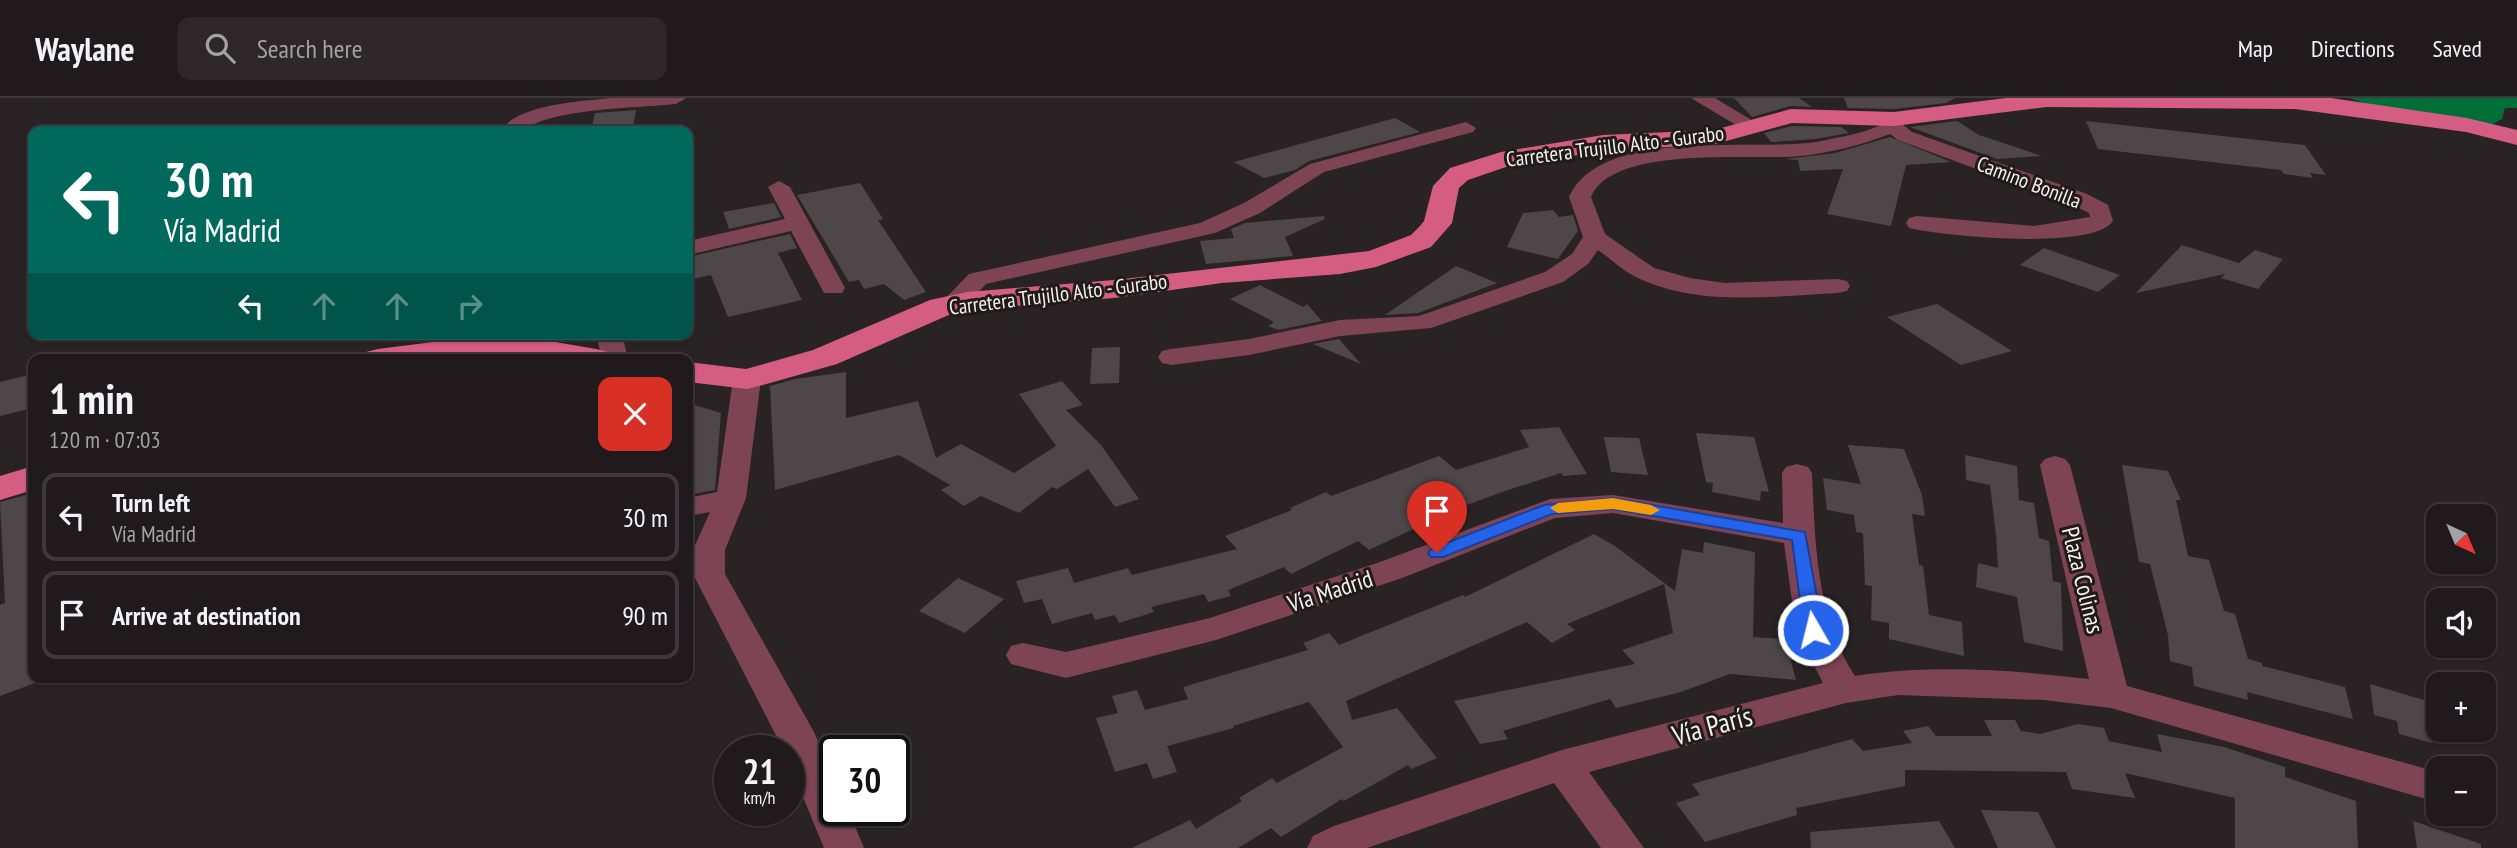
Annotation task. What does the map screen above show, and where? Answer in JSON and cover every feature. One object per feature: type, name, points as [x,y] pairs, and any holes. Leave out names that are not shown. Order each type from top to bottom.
[{"type":"main road","name":"Carretera Trujillo Alto - Gurabo","points":[[693,373],[747,379],[825,357],[951,305],[1114,289],[1222,274],[1340,265],[1376,258],[1421,242],[1438,223],[1446,186],[1474,167],[1602,143],[1693,140],[1791,116],[1810,115],[1893,123],[2047,100],[2208,100],[2341,106],[2467,125],[2517,138]]},
{"type":"main road","points":[[417,354],[480,346],[516,345],[567,354]]},
{"type":"main road","points":[[0,489],[28,479]]},
{"type":"street","points":[[515,126],[549,112],[676,98]]},
{"type":"street","points":[[1701,98],[1752,127]]},
{"type":"street","points":[[1838,286],[1725,290],[1688,285],[1646,273],[1595,237],[1580,197],[1587,181],[1611,167],[1652,156],[1799,150],[1835,144],[1893,123]]},
{"type":"street","name":"Camino Bonilla","points":[[1893,123],[1905,136],[2079,199],[2100,210],[2102,221],[2078,230],[2049,232],[1917,223]]},
{"type":"street","points":[[951,305],[978,279],[1207,228],[1252,208],[1317,168],[1466,128]]},
{"type":"street","points":[[779,187],[833,288]]},
{"type":"street","points":[[693,247],[798,223]]},
{"type":"street","points":[[1171,357],[1249,347],[1340,328],[1422,323],[1554,277],[1580,259],[1595,237]]},
{"type":"street","points":[[747,379],[731,498],[709,550],[709,574],[795,732],[844,848]]},
{"type":"street","name":"Plaza Colinas","points":[[2054,465],[2110,695]]},
{"type":"street","points":[[1797,473],[1800,536],[1813,630],[1826,659],[1846,690]]},
{"type":"street","points":[[693,506],[731,498]]},
{"type":"street","name":"Vía Madrid","points":[[1023,655],[1066,665],[1216,628],[1391,570],[1550,509],[1613,503],[1800,536]]},
{"type":"street","name":"Vía París","points":[[1327,848],[1348,838],[1562,765],[1846,690],[1898,682],[2044,687],[2110,695],[2426,784]]},
{"type":"street","points":[[1562,765],[1623,848]]},
{"type":"green space","points":[[2349,98],[2517,98],[2517,108],[2505,108],[2502,119],[2487,127],[2379,108]]},
{"type":"building","points":[[1734,98],[1799,98],[1812,107],[1790,106],[1752,117]]},
{"type":"building","points":[[1844,98],[1955,98],[1946,103],[1894,109],[1848,108]]},
{"type":"building","points":[[636,110],[633,126],[592,126],[595,113]]},
{"type":"building","points":[[1395,118],[1420,132],[1309,161],[1295,170],[1264,178],[1234,162]]},
{"type":"building","points":[[1957,121],[1979,135],[2042,156],[1997,159],[1910,127]]},
{"type":"building","points":[[2086,121],[2305,145],[2326,175],[2310,173],[2313,178],[2284,174],[2281,170],[2098,149]]},
{"type":"building","points":[[1792,126],[1841,127],[1849,133],[1816,139],[1771,142],[1764,133]]},
{"type":"building","points":[[1890,137],[1951,162],[1906,165],[1891,226],[1827,214],[1843,169],[1800,171],[1798,160],[1785,159],[1835,153]]},
{"type":"building","points":[[860,183],[883,219],[878,220],[926,292],[904,300],[884,284],[864,289],[859,280],[849,282],[797,195]]},
{"type":"building","points":[[774,203],[781,217],[729,229],[723,212]]},
{"type":"building","points":[[1553,210],[1559,217],[1573,215],[1578,231],[1558,259],[1507,247],[1523,213]]},
{"type":"building","points":[[1324,216],[1325,219],[1285,237],[1293,256],[1206,264],[1200,241],[1234,238],[1231,229],[1245,223]]},
{"type":"building","points":[[790,234],[797,248],[778,253],[802,300],[728,317],[711,275],[693,279],[693,256]]},
{"type":"building","points":[[2182,245],[2239,263],[2255,250],[2283,259],[2258,289],[2221,278],[2225,274],[2136,293]]},
{"type":"building","points":[[2044,248],[2120,275],[2098,292],[2020,265]]},
{"type":"building","points":[[1456,266],[1497,283],[1418,313],[1385,315]]},
{"type":"building","points":[[1260,285],[1303,307],[1307,304],[1322,321],[1278,330],[1268,326],[1274,322],[1230,299]]},
{"type":"building","points":[[1937,304],[2012,351],[1961,365],[1887,317]]},
{"type":"building","points":[[1339,339],[1361,364],[1313,344]]},
{"type":"building","points":[[1120,347],[1119,383],[1090,384],[1092,348]]},
{"type":"building","points":[[846,372],[846,418],[918,401],[936,458],[961,444],[1014,473],[1056,446],[1019,394],[1062,381],[1083,405],[1066,410],[1101,445],[1139,499],[1115,507],[1088,469],[1057,489],[1052,487],[1019,513],[981,496],[964,506],[941,490],[950,485],[899,455],[775,490],[770,386],[795,379]]},
{"type":"building","points":[[28,375],[28,409],[0,416],[0,382]]},
{"type":"building","points":[[693,405],[721,413],[715,490],[693,494]]},
{"type":"building","points":[[1559,427],[1587,474],[1563,476],[1561,473],[1505,491],[1453,510],[1369,550],[1358,541],[1291,574],[1284,567],[1228,590],[1231,596],[1208,602],[1204,594],[1151,607],[1154,612],[1119,623],[1115,615],[1095,620],[1092,613],[1052,624],[1042,599],[1024,603],[1016,581],[1068,568],[1074,583],[1128,568],[1132,575],[1237,549],[1225,536],[1292,510],[1290,508],[1326,492],[1331,496],[1439,456],[1456,470],[1529,447],[1520,430]]},
{"type":"building","points":[[1696,433],[1754,437],[1769,492],[1761,491],[1760,501],[1712,492],[1713,483],[1706,482]]},
{"type":"building","points":[[1604,437],[1639,438],[1648,475],[1611,472]]},
{"type":"building","points":[[1848,445],[1904,449],[1922,495],[1925,516],[1912,514],[1919,565],[1923,566],[1929,615],[1962,622],[1964,656],[1889,639],[1889,623],[1871,620],[1872,586],[1865,585],[1863,533],[1856,532],[1854,515],[1827,510],[1823,478],[1861,484]]},
{"type":"building","points":[[1965,455],[2017,466],[2019,500],[2034,503],[2039,538],[2049,541],[2053,581],[2061,583],[2063,651],[2024,642],[2017,597],[1976,587],[1978,563],[1998,568],[1996,535],[1990,485],[1966,480]]},
{"type":"building","points":[[2122,465],[2168,471],[2181,500],[2176,500],[2188,556],[2209,560],[2224,611],[2235,614],[2248,659],[2262,663],[2262,666],[2345,687],[2353,719],[2247,692],[2248,700],[2194,686],[2192,667],[2170,661],[2168,635],[2150,564],[2139,562]]},
{"type":"building","points":[[28,494],[28,683],[35,683],[0,696],[0,605],[5,603],[0,502]]},
{"type":"building","points":[[1594,534],[1615,546],[1675,591],[1682,549],[1703,553],[1704,542],[1755,552],[1753,637],[1785,639],[1796,680],[1730,674],[1681,692],[1616,708],[1610,699],[1503,731],[1508,739],[1480,744],[1454,701],[1635,664],[1622,650],[1673,633],[1664,584],[1567,624],[1575,630],[1552,643],[1527,622],[1346,701],[1352,720],[1397,708],[1437,758],[1411,769],[1408,765],[1344,801],[1342,799],[1281,837],[1271,828],[1238,848],[1132,848],[1190,820],[1196,829],[1242,801],[1239,798],[1272,778],[1277,783],[1343,747],[1309,702],[1233,726],[1234,728],[1167,746],[1177,772],[1153,779],[1147,763],[1115,772],[1096,718],[1118,713],[1112,696],[1137,690],[1145,710],[1188,699],[1183,687],[1308,650],[1303,643],[1329,633],[1339,645],[1463,595],[1465,597]]},
{"type":"building","points":[[958,578],[1004,599],[965,633],[919,611]]},
{"type":"building","points":[[2370,684],[2424,700],[2426,741],[2399,734],[2397,721],[2374,715]]},
{"type":"building","points":[[1984,720],[2015,720],[2021,731],[2040,734],[2078,724],[2104,728],[2109,741],[2162,752],[2157,734],[2224,747],[2285,767],[2285,777],[2356,801],[2358,848],[2235,848],[2235,798],[2125,773],[2135,798],[2072,789],[2066,772],[1905,770],[1905,786],[1796,808],[1797,815],[1705,842],[1676,803],[1700,795],[1692,784],[1852,739],[1863,751],[1912,743],[1903,731],[1928,726],[1936,736],[1992,736]]},
{"type":"building","points":[[1981,810],[2038,812],[2056,848],[1998,848]]},
{"type":"building","points":[[1939,821],[1955,848],[1811,848],[1810,832]]},
{"type":"building","points":[[2413,821],[2481,844],[2481,848],[2417,848]]},
{"type":"slow traffic","points":[[1558,508],[1613,503],[1651,510]]},
{"type":"route","points":[[1437,553],[1550,509],[1613,503],[1800,536],[1813,630]]}]
